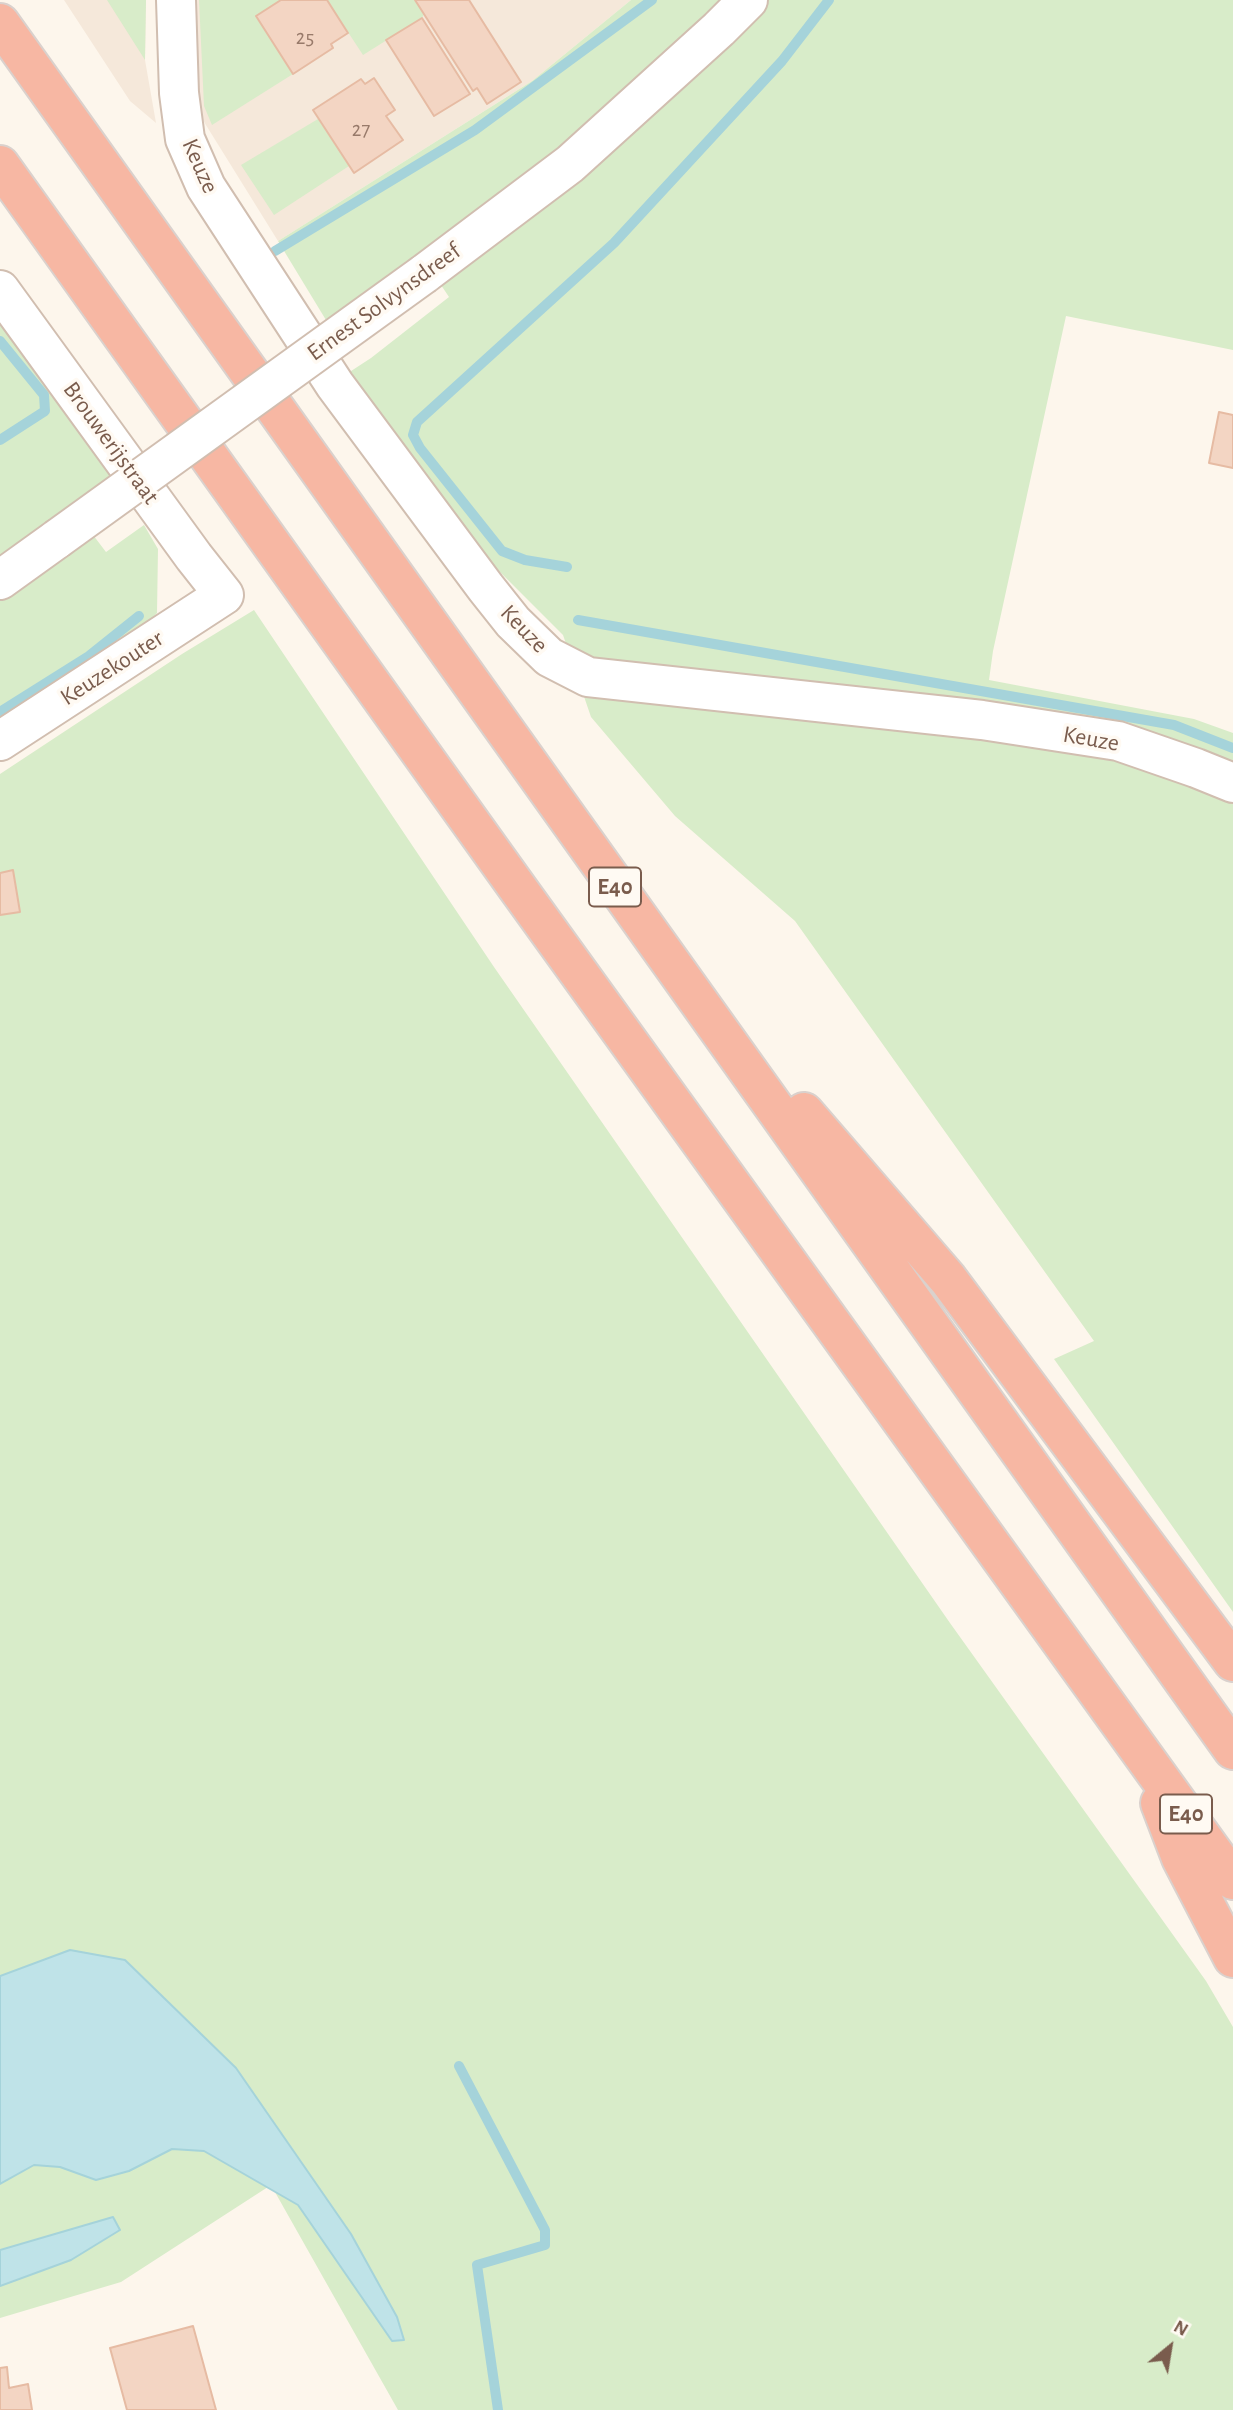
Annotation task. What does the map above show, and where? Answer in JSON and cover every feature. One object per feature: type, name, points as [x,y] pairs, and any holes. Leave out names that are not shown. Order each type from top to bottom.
[{"type":"highway","name":"E40","points":[[0,23],[1233,1750]]},
{"type":"highway","name":"E40","points":[[0,165],[1233,1880]]},
{"type":"highway","points":[[642,924],[948,1279],[1233,1662]]},
{"type":"highway","points":[[1138,1748],[1181,1858],[1233,1958]]},
{"type":"street","name":"Keuze","points":[[176,0],[185,138],[206,187],[335,385],[499,605],[549,657],[588,677],[982,720],[1118,741],[1233,783]]},
{"type":"street","name":"Ernest Solvynsdreef","points":[[0,580],[424,274],[570,164],[748,0]]},
{"type":"street","name":"Brouwerijstraat","points":[[0,290],[224,595]]},
{"type":"street","name":"Keuzekouter","points":[[0,741],[224,595]]},
{"type":"shaded area","points":[[64,0],[146,0],[145,60],[156,123],[130,101]]},
{"type":"shaded area","points":[[192,0],[631,0],[532,81],[278,241],[196,109]]},
{"type":"green space","points":[[107,0],[146,0],[145,60]]},
{"type":"green space","points":[[199,0],[281,0],[256,16],[293,74],[212,125],[204,106]]},
{"type":"green space","points":[[327,0],[415,0],[424,14],[422,18],[363,55]]},
{"type":"green space","points":[[631,0],[1233,0],[1233,350],[1066,316],[989,680],[1194,719],[1233,733],[1233,1612],[1054,1359],[1094,1341],[795,921],[675,816],[591,717],[563,635],[466,538],[348,373],[449,297],[421,255],[329,325],[278,241],[532,81]]},
{"type":"green space","points":[[318,119],[349,166],[274,215],[241,165]]},
{"type":"green space","points":[[0,319],[113,473],[74,510],[106,552],[144,525],[158,549],[157,613],[140,632],[0,722]]},
{"type":"green space","points":[[254,610],[494,967],[950,1623],[1206,1981],[1233,2027],[1233,2410],[398,2410],[271,2185],[121,2282],[0,2318],[0,774]]},
{"type":"water","points":[[70,1950],[125,1960],[236,2068],[351,2234],[397,2317],[404,2340],[392,2341],[298,2205],[204,2151],[172,2149],[129,2171],[96,2180],[60,2167],[34,2165],[0,2184],[0,1976]]},
{"type":"water","points":[[113,2217],[120,2230],[71,2260],[0,2286],[0,2250]]},
{"type":"building","points":[[281,0],[327,0],[348,33],[331,44],[333,48],[293,74],[256,16]]},
{"type":"building","points":[[415,0],[469,0],[521,82],[487,104],[477,88],[473,91]]},
{"type":"building","points":[[422,18],[470,94],[434,116],[386,40]]},
{"type":"building","points":[[374,78],[395,110],[386,116],[403,140],[354,173],[313,110],[361,79],[365,84]]},
{"type":"building","points":[[1219,412],[1233,415],[1233,468],[1209,463]]},
{"type":"building","points":[[13,870],[20,912],[0,915],[0,873]]},
{"type":"building","points":[[193,2326],[216,2410],[127,2410],[110,2348]]},
{"type":"building","points":[[7,2367],[9,2388],[28,2384],[32,2410],[0,2410],[0,2368]]},
{"type":"waterway","points":[[275,251],[475,130],[652,0]]},
{"type":"waterway","points":[[567,567],[525,560],[502,551],[420,448],[413,435],[417,422],[614,243],[782,61],[829,0]]},
{"type":"waterway","points":[[0,341],[44,395],[45,411],[0,440]]},
{"type":"waterway","points":[[0,712],[89,656],[139,616]]},
{"type":"waterway","points":[[578,620],[1174,725],[1233,748]]},
{"type":"waterway","points":[[459,2066],[545,2230],[545,2245],[477,2265],[498,2410]]}]
